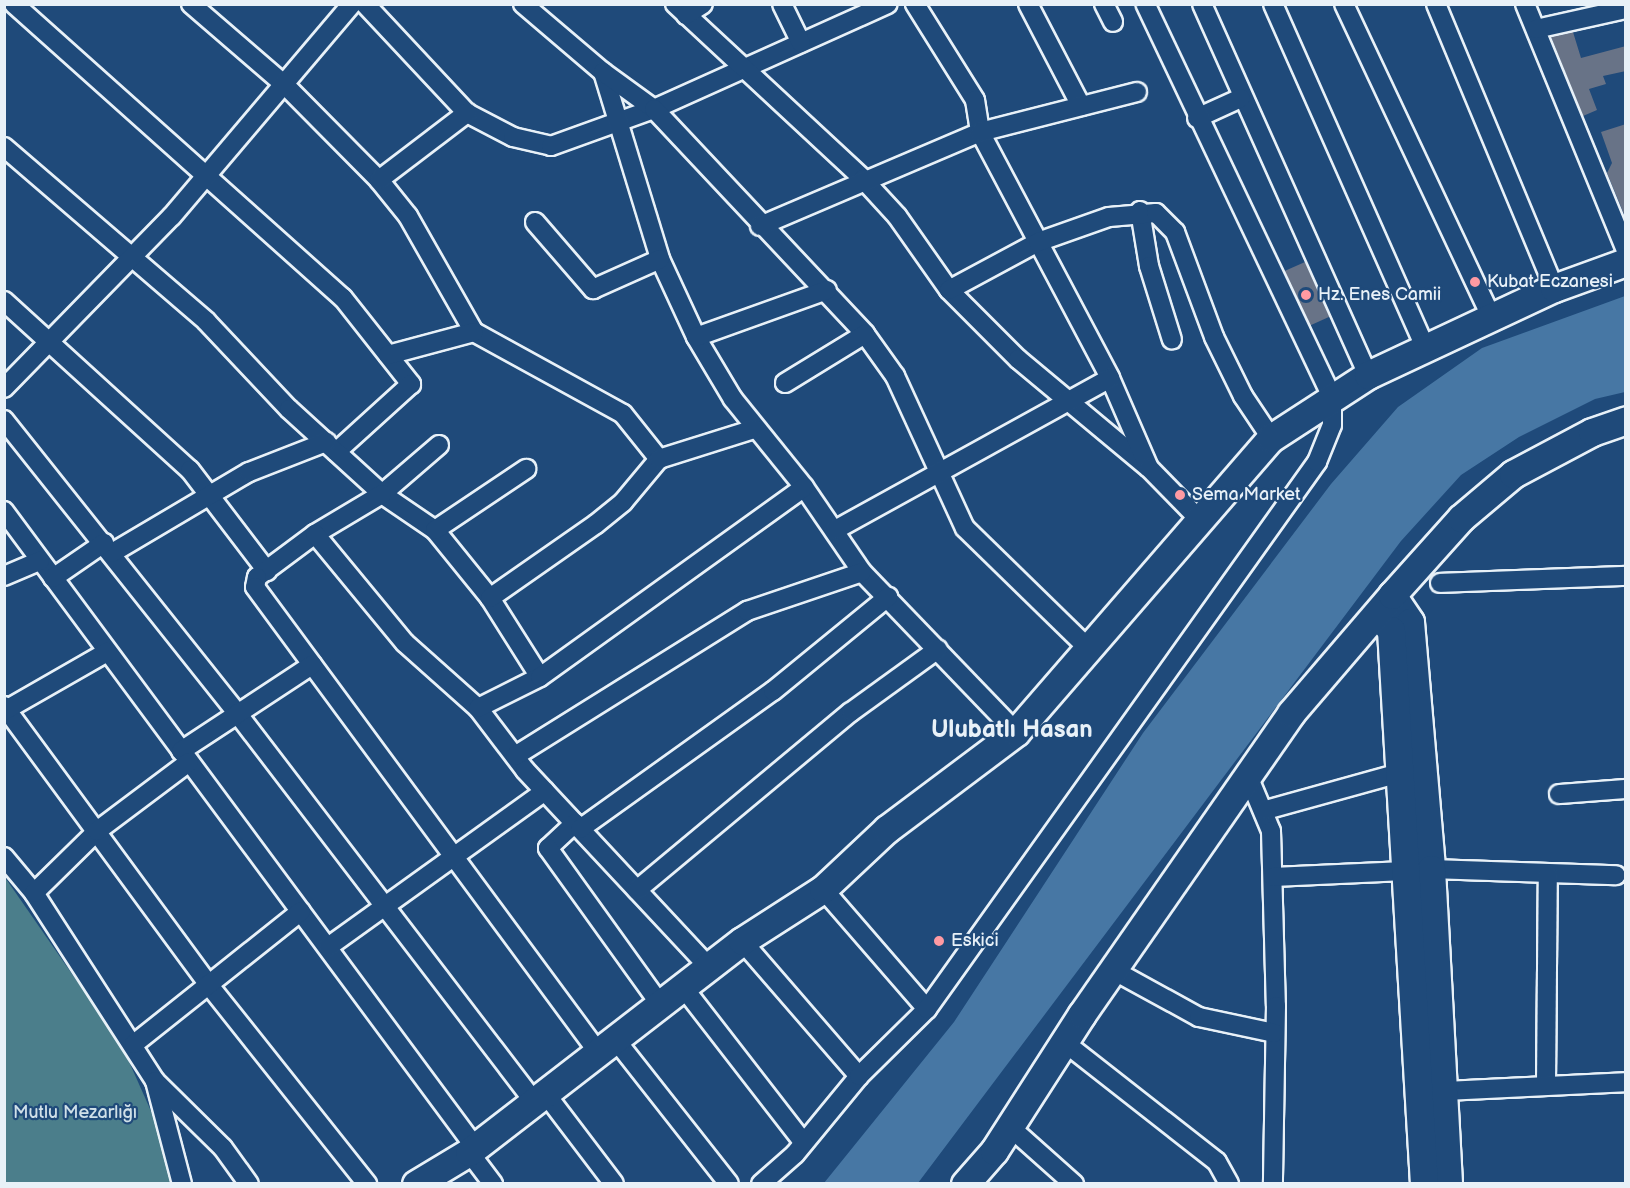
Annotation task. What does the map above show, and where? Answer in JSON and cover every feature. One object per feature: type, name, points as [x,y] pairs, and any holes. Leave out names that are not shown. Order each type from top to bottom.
[{"type":"main road","points":[[416,1184],[472,1149],[742,941],[822,889],[887,829],[1016,732],[1091,651],[1197,518],[1271,438],[1368,375],[1554,288],[1626,262]]},
{"type":"main road","points":[[965,1184],[1010,1126],[1064,1042],[1291,713],[1385,604],[1461,518],[1513,474],[1592,432],[1626,420]]},
{"type":"main road","points":[[1385,604],[1391,630],[1399,773],[1418,870],[1444,1091],[1448,1184]]},
{"type":"main road","points":[[1385,604],[1410,622],[1418,870],[1424,1184]]},
{"type":"street","points":[[4,10],[9,4]]},
{"type":"street","points":[[14,4],[208,174],[343,298],[411,384],[331,447],[249,472],[53,578]]},
{"type":"street","points":[[191,4],[285,85],[379,180],[408,216],[474,332],[623,414],[659,459]]},
{"type":"street","points":[[4,388],[208,174],[352,4]]},
{"type":"street","points":[[365,4],[467,113],[505,134],[551,146],[654,109],[888,4]]},
{"type":"street","points":[[523,4],[603,72],[654,109],[760,226],[827,290],[865,334],[895,376],[965,528],[1091,651]]},
{"type":"street","points":[[703,4],[681,10],[742,71],[863,179],[897,216],[949,290],[1018,359],[1149,468],[1197,518]]},
{"type":"street","points":[[782,4],[801,43]]},
{"type":"street","points":[[915,4],[975,100],[980,132],[1110,378],[1149,468]]},
{"type":"street","points":[[1028,4],[1081,106]]},
{"type":"street","points":[[1104,4],[1113,22]]},
{"type":"street","points":[[761,1184],[804,1143],[859,1077],[927,1009],[1317,462],[1332,425],[1332,397],[1197,118],[1145,4]]},
{"type":"street","points":[[1202,4],[1241,98],[1368,375]]},
{"type":"street","points":[[1273,4],[1425,347]]},
{"type":"street","points":[[1344,4],[1491,316]]},
{"type":"street","points":[[1436,4],[1554,288]]},
{"type":"street","points":[[1525,4],[1626,250]]},
{"type":"street","points":[[1536,29],[1626,9]]},
{"type":"street","points":[[603,72],[621,122],[660,259],[696,337],[754,429],[804,487],[862,572],[1016,732]]},
{"type":"street","points":[[760,226],[863,179],[980,132],[1137,92]]},
{"type":"street","points":[[1197,118],[1241,98]]},
{"type":"street","points":[[379,180],[467,113]]},
{"type":"street","points":[[4,147],[129,259],[206,321],[331,447],[382,494],[435,530],[489,598],[540,677]]},
{"type":"street","points":[[949,290],[1038,242],[1140,210],[1156,213],[1175,232],[1214,337],[1243,396],[1271,438]]},
{"type":"street","points":[[1140,210],[1149,266],[1172,339]]},
{"type":"street","points":[[536,222],[593,289],[660,259]]},
{"type":"street","points":[[696,337],[827,290]]},
{"type":"street","points":[[4,301],[190,470],[267,571]]},
{"type":"street","points":[[388,355],[474,332]]},
{"type":"street","points":[[785,383],[865,334]]},
{"type":"street","points":[[835,530],[940,475],[1110,378]]},
{"type":"street","points":[[4,420],[108,548],[386,905],[540,1097],[614,1184]]},
{"type":"street","points":[[489,598],[605,517],[659,459],[754,429]]},
{"type":"street","points":[[439,445],[382,494],[315,534],[257,578],[255,587],[454,857],[606,1046],[729,1184]]},
{"type":"street","points":[[435,530],[526,469]]},
{"type":"street","points":[[478,708],[540,677],[804,487]]},
{"type":"street","points":[[4,511],[328,947],[472,1149],[493,1184]]},
{"type":"street","points":[[315,534],[405,643],[478,708],[514,756],[545,791],[709,967]]},
{"type":"street","points":[[4,576],[40,561]]},
{"type":"street","points":[[514,756],[747,612],[862,572]]},
{"type":"street","points":[[1440,583],[1626,576]]},
{"type":"street","points":[[660,1004],[548,848],[773,691],[888,597]]},
{"type":"street","points":[[637,890],[851,712],[938,649]]},
{"type":"street","points":[[107,652],[5,709],[208,984],[367,1184]]},
{"type":"street","points":[[34,892],[97,831],[237,713],[312,665]]},
{"type":"street","points":[[1266,810],[1399,773]]},
{"type":"street","points":[[1248,776],[1266,810],[1273,877],[1275,1033],[1273,1184]]},
{"type":"street","points":[[1559,794],[1626,789]]},
{"type":"street","points":[[328,947],[545,791]]},
{"type":"street","points":[[4,857],[34,892],[134,1044],[155,1081],[182,1184]]},
{"type":"street","points":[[1273,877],[1418,870],[1616,875]]},
{"type":"street","points":[[1546,1083],[1548,874]]},
{"type":"street","points":[[822,889],[927,1009]]},
{"type":"street","points":[[134,1044],[301,911]]},
{"type":"street","points":[[742,941],[859,1077]]},
{"type":"street","points":[[1113,970],[1198,1017],[1275,1033]]},
{"type":"street","points":[[683,987],[804,1143]]},
{"type":"street","points":[[1064,1042],[1217,1162],[1230,1184]]},
{"type":"street","points":[[155,1081],[223,1149],[249,1184]]},
{"type":"street","points":[[1444,1091],[1546,1083],[1626,1082]]},
{"type":"street","points":[[1010,1126],[1074,1184]]},
{"type":"green space","name":"Mutlu Mezarlığı","points":[[4,876],[122,1046],[163,1138],[175,1183],[5,1183]]},
{"type":"water","points":[[1625,296],[1625,392],[1595,399],[1519,437],[1461,475],[1401,541],[918,1183],[824,1183],[954,1022],[1143,733],[1331,484],[1398,407],[1482,348]]},
{"type":"building","points":[[1573,32],[1581,58],[1626,46],[1626,71],[1603,76],[1606,84],[1589,89],[1597,110],[1583,116],[1551,37]]},
{"type":"building","points":[[1626,124],[1626,219],[1607,173],[1612,163],[1601,132]]},
{"type":"building","name":"Hz. Enes Camii","points":[[1305,262],[1329,317],[1308,326],[1284,271]]},
{"type":"place","name":"Kubat Eczanesi","points":[[1475,282]]},
{"type":"place","name":"Hz. Enes Camii","points":[[1306,295]]},
{"type":"place","name":"Sema Market","points":[[1180,495]]},
{"type":"place","name":"Eskici","points":[[939,941]]},
{"type":"district","name":"Ulubatlı Hasan","points":[[1012,730]]}]
